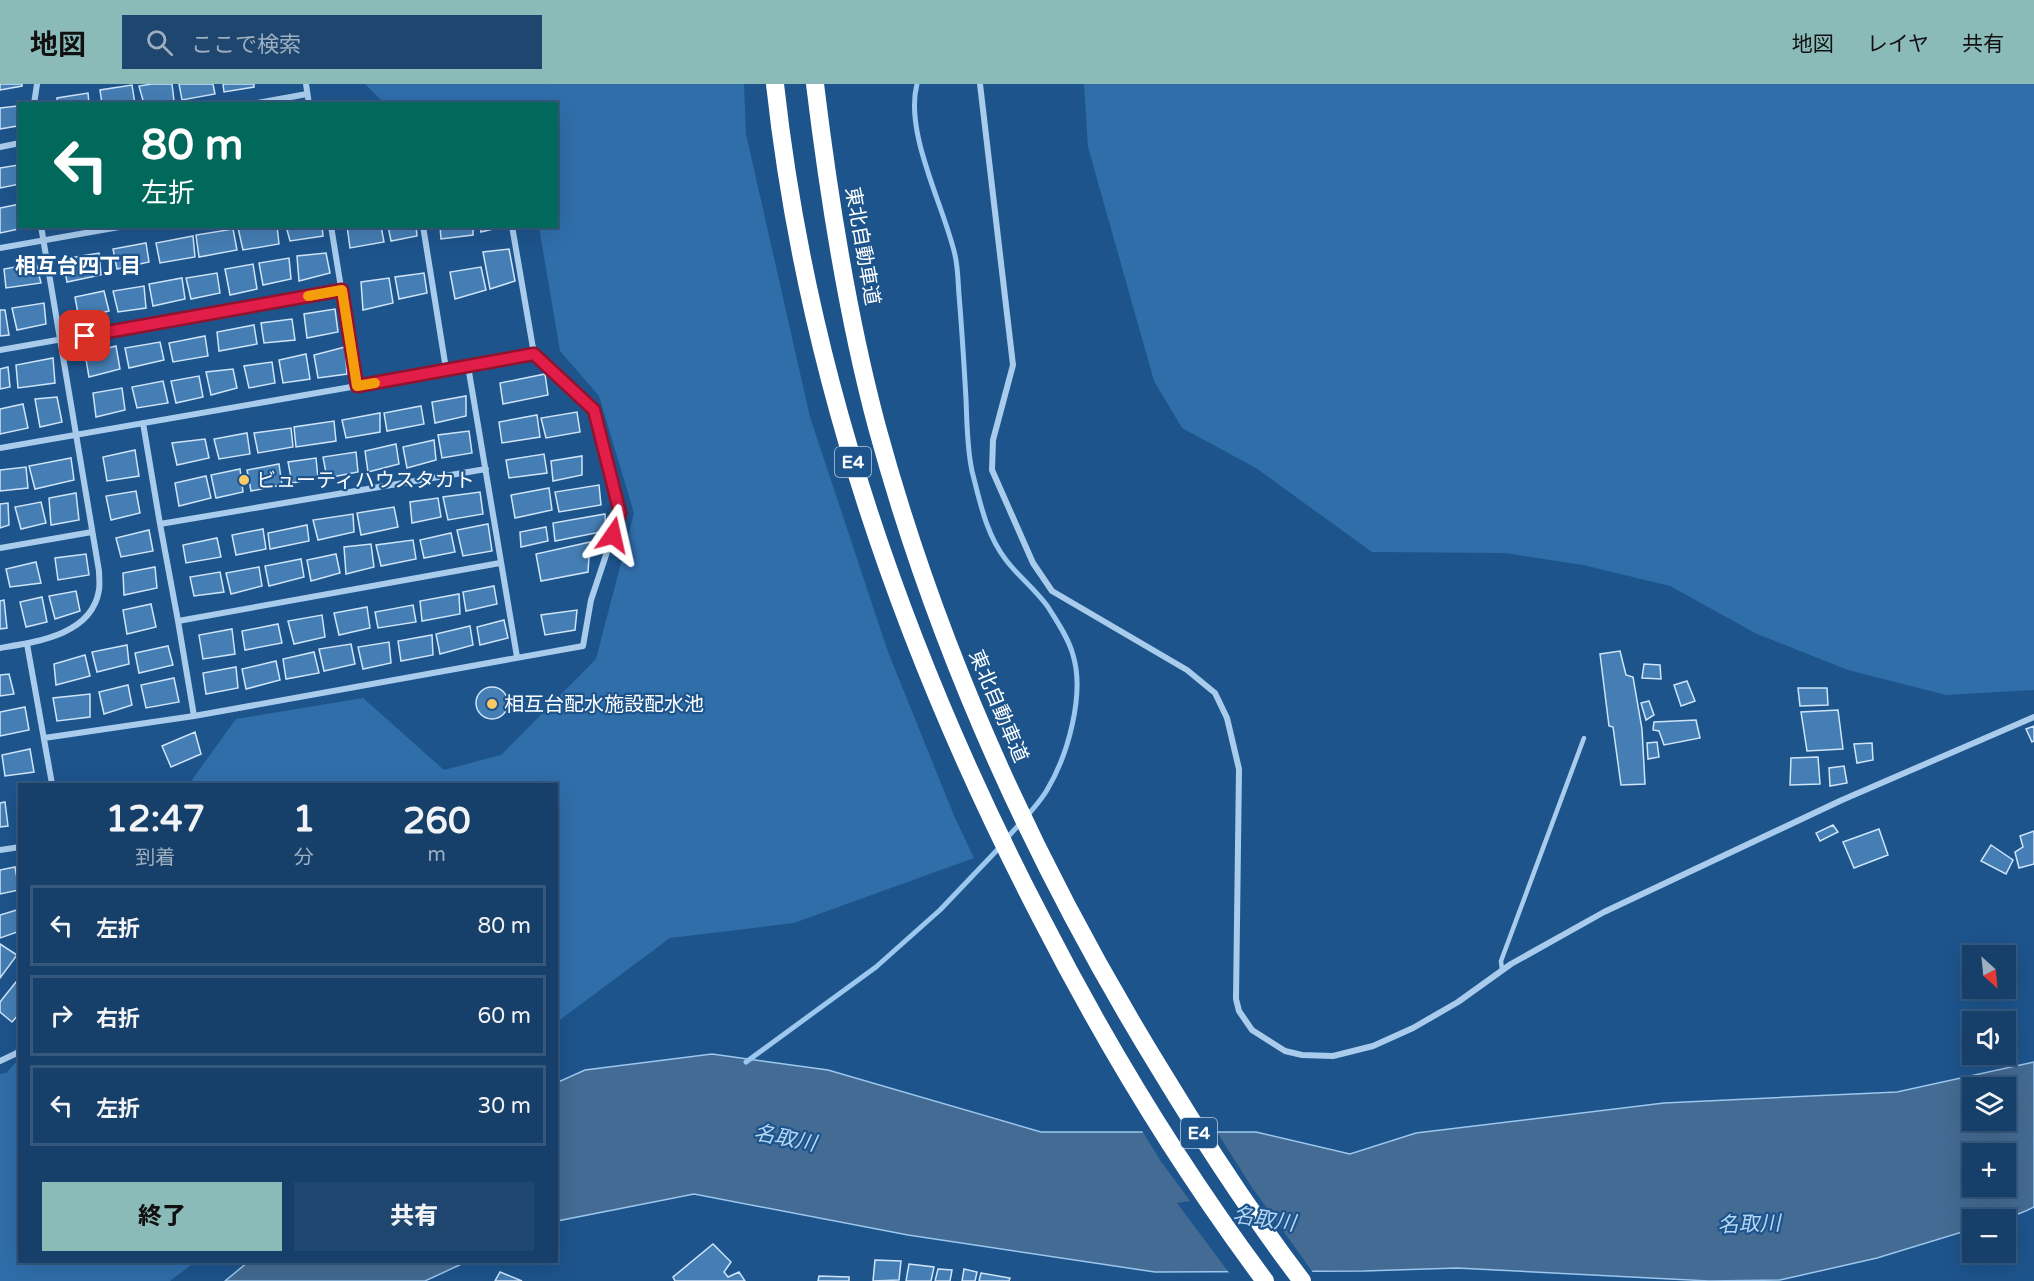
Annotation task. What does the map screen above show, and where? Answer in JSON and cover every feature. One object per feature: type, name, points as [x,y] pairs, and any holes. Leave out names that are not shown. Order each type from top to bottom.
[{"type":"highway","name":"E4","points":[[775,84],[782,143],[799,243],[846,439],[879,548],[928,677],[992,823],[1115,1056],[1228,1232],[1265,1281]]},
{"type":"highway","name":"東北自動車道","points":[[815,84],[821,136],[853,323],[877,426],[911,541],[986,738],[1014,800],[1106,979],[1193,1123],[1248,1208],[1302,1281]]},
{"type":"highway","points":[[1228,1232],[1258,1281]]},
{"type":"street","points":[[34,102],[37,84]]},
{"type":"street","points":[[306,84],[309,102]]},
{"type":"street","points":[[980,84],[1013,365],[993,440],[992,470],[1033,563],[1052,591],[1187,670],[1215,693],[1227,718],[1239,769],[1236,999],[1239,1011],[1251,1030],[1285,1051],[1302,1055],[1334,1056],[1374,1046],[1413,1028],[1458,1002],[1502,970],[1604,912],[1842,800],[2034,717]]},
{"type":"street","points":[[263,102],[307,94]]},
{"type":"street","points":[[0,147],[18,143]]},
{"type":"street","points":[[0,648],[27,644],[55,636],[78,624],[92,609],[99,592],[99,571],[41,228]]},
{"type":"street","points":[[0,248],[114,228]]},
{"type":"street","points":[[331,228],[357,386]]},
{"type":"street","points":[[423,228],[446,369]]},
{"type":"street","points":[[44,738],[194,716],[583,646],[591,600],[620,513],[594,410],[534,354],[512,228]]},
{"type":"street","points":[[0,350],[342,290]]},
{"type":"street","points":[[0,448],[534,354]]},
{"type":"street","points":[[468,366],[517,657]]},
{"type":"street","points":[[143,423],[194,716]]},
{"type":"street","points":[[160,524],[486,469]]},
{"type":"street","points":[[0,548],[92,532]]},
{"type":"street","points":[[178,621],[500,563]]},
{"type":"street","points":[[27,644],[52,783]]},
{"type":"street","points":[[0,850],[18,847]]},
{"type":"street","points":[[0,1061],[18,1052]]},
{"type":"lane","points":[[1502,970],[1501,962],[1584,738]]},
{"type":"shaded area","points":[[365,84],[744,84],[746,134],[810,417],[888,652],[955,818],[974,858],[794,923],[670,938],[558,1021],[558,783],[190,783],[236,719],[363,698],[444,770],[501,755],[596,659],[634,513],[599,396],[560,351],[539,228],[558,228],[558,102],[383,102]]},
{"type":"shaded area","points":[[1084,84],[2034,84],[2034,690],[1946,695],[1848,670],[1757,634],[1670,586],[1583,565],[1504,553],[1372,552],[1256,468],[1182,428],[1154,381],[1088,147]]},
{"type":"shaded area","points":[[18,1060],[18,1263],[194,1263],[170,1281],[0,1281],[0,1074],[6,1073]]},
{"type":"water","name":"名取川","points":[[712,1054],[828,1070],[1041,1132],[1256,1132],[1350,1154],[1416,1133],[1664,1103],[1897,1092],[1962,1078],[1962,1131],[2016,1131],[2016,1077],[1966,1077],[2034,1062],[2034,1207],[2016,1214],[2016,1209],[1962,1209],[1962,1232],[1877,1258],[1780,1280],[1709,1281],[1457,1268],[1155,1272],[908,1235],[694,1194],[558,1221],[558,1082],[585,1070]]},
{"type":"water","points":[[247,1263],[464,1263],[425,1281],[225,1281]]},
{"type":"pier","points":[[1141,1129],[1215,1129],[1251,1186],[1314,1274],[1230,1274],[1177,1203],[1190,1201]]},
{"type":"building","points":[[0,84],[22,84],[22,86],[0,90]]},
{"type":"building","points":[[172,84],[174,101],[143,102],[139,86]]},
{"type":"building","points":[[179,84],[213,84],[215,94],[182,100]]},
{"type":"building","points":[[223,84],[254,84],[254,87],[224,92]]},
{"type":"building","points":[[132,85],[135,102],[102,102],[100,90]]},
{"type":"building","points":[[88,93],[89,102],[57,102],[57,98]]},
{"type":"building","points":[[17,106],[17,126],[0,129],[0,108]]},
{"type":"building","points":[[18,165],[18,184],[0,188],[0,168]]},
{"type":"building","points":[[18,204],[18,228],[23,228],[0,233],[0,208]]},
{"type":"building","points":[[238,228],[277,228],[279,244],[243,250]]},
{"type":"building","points":[[287,228],[322,228],[323,236],[290,241]]},
{"type":"building","points":[[347,228],[381,228],[384,242],[350,248]]},
{"type":"building","points":[[388,228],[416,228],[417,236],[391,241]]},
{"type":"building","points":[[440,228],[473,228],[473,235],[441,239]]},
{"type":"building","points":[[480,228],[497,228],[481,232]]},
{"type":"building","points":[[233,229],[237,250],[199,257],[196,235]]},
{"type":"building","points":[[193,236],[195,257],[160,263],[156,243]]},
{"type":"building","points":[[146,243],[149,262],[117,269],[113,249]]},
{"type":"building","points":[[509,249],[515,281],[490,289],[483,252]]},
{"type":"building","points":[[99,253],[101,275],[67,282],[63,259]]},
{"type":"building","points":[[326,253],[330,273],[299,281],[297,256]]},
{"type":"building","points":[[289,258],[291,279],[263,285],[259,263]]},
{"type":"building","points":[[36,263],[41,283],[6,288],[4,269]]},
{"type":"building","points":[[253,264],[257,289],[230,295],[225,269]]},
{"type":"building","points":[[481,267],[486,290],[455,299],[450,272]]},
{"type":"building","points":[[217,273],[220,293],[191,299],[186,278]]},
{"type":"building","points":[[424,273],[427,293],[399,299],[395,277]]},
{"type":"building","points":[[182,278],[185,299],[153,306],[149,284]]},
{"type":"building","points":[[389,278],[393,303],[363,310],[361,282]]},
{"type":"building","points":[[144,286],[146,308],[118,312],[113,291]]},
{"type":"building","points":[[104,291],[109,311],[79,319],[75,297]]},
{"type":"building","points":[[44,303],[46,324],[17,330],[12,308]]},
{"type":"building","points":[[335,309],[338,332],[307,338],[304,314]]},
{"type":"building","points":[[0,310],[5,310],[9,335],[0,336]]},
{"type":"building","points":[[292,319],[295,340],[264,343],[261,323]]},
{"type":"building","points":[[254,325],[257,344],[219,351],[217,332]]},
{"type":"building","points":[[205,336],[208,356],[173,362],[169,343]]},
{"type":"building","points":[[160,342],[164,360],[129,368],[125,348]]},
{"type":"building","points":[[116,346],[120,369],[89,377],[85,354]]},
{"type":"building","points":[[345,347],[347,374],[318,378],[314,355]]},
{"type":"building","points":[[306,354],[310,379],[283,383],[279,360]]},
{"type":"building","points":[[53,358],[55,383],[18,388],[16,365]]},
{"type":"building","points":[[272,362],[275,383],[249,388],[244,366]]},
{"type":"building","points":[[8,367],[10,387],[0,389],[0,369]]},
{"type":"building","points":[[233,369],[237,388],[211,395],[206,372]]},
{"type":"building","points":[[545,374],[548,395],[503,404],[500,383]]},
{"type":"building","points":[[199,376],[203,397],[176,403],[171,381]]},
{"type":"building","points":[[163,381],[168,403],[137,408],[132,387]]},
{"type":"building","points":[[122,388],[125,410],[96,417],[93,393]]},
{"type":"building","points":[[466,396],[466,416],[435,423],[432,402]]},
{"type":"building","points":[[57,397],[62,422],[40,427],[35,399]]},
{"type":"building","points":[[23,404],[28,428],[0,434],[0,409]]},
{"type":"building","points":[[421,406],[424,424],[387,431],[384,413]]},
{"type":"building","points":[[577,412],[580,432],[546,438],[541,418]]},
{"type":"building","points":[[380,413],[380,432],[346,438],[342,420]]},
{"type":"building","points":[[537,415],[540,437],[502,443],[499,422]]},
{"type":"building","points":[[334,421],[336,441],[296,447],[294,427]]},
{"type":"building","points":[[291,428],[293,447],[258,453],[254,433]]},
{"type":"building","points":[[469,431],[472,453],[442,458],[438,435]]},
{"type":"building","points":[[247,433],[250,454],[219,459],[214,439]]},
{"type":"building","points":[[205,439],[209,458],[177,465],[172,443]]},
{"type":"building","points":[[434,440],[436,460],[407,468],[403,447]]},
{"type":"building","points":[[396,444],[399,464],[368,472],[365,451]]},
{"type":"building","points":[[135,450],[139,476],[107,481],[103,457]]},
{"type":"building","points":[[356,452],[358,472],[327,478],[323,457]]},
{"type":"building","points":[[544,454],[547,473],[509,478],[506,460]]},
{"type":"building","points":[[582,456],[582,475],[553,481],[551,461]]},
{"type":"building","points":[[71,458],[74,480],[35,489],[29,466]]},
{"type":"building","points":[[316,458],[318,478],[292,483],[288,462]]},
{"type":"building","points":[[279,464],[282,485],[251,491],[247,470]]},
{"type":"building","points":[[26,467],[28,488],[0,491],[0,470]]},
{"type":"building","points":[[240,469],[243,492],[216,498],[211,475]]},
{"type":"building","points":[[206,476],[211,498],[179,506],[175,483]]},
{"type":"building","points":[[599,485],[601,505],[559,512],[555,492]]},
{"type":"building","points":[[549,488],[552,510],[515,518],[511,495]]},
{"type":"building","points":[[136,491],[140,513],[111,520],[106,496]]},
{"type":"building","points":[[480,492],[483,514],[448,520],[443,497]]},
{"type":"building","points":[[76,493],[79,520],[51,525],[49,498]]},
{"type":"building","points":[[438,498],[441,517],[412,523],[410,502]]},
{"type":"building","points":[[41,502],[46,523],[21,529],[15,507]]},
{"type":"building","points":[[8,503],[9,525],[0,528],[0,504]]},
{"type":"building","points":[[394,507],[398,527],[361,535],[357,513]]},
{"type":"building","points":[[353,514],[354,532],[318,540],[313,520]]},
{"type":"building","points":[[605,514],[606,531],[555,541],[553,523]]},
{"type":"building","points":[[488,524],[492,551],[463,556],[457,530]]},
{"type":"building","points":[[307,525],[309,541],[270,549],[268,533]]},
{"type":"building","points":[[546,527],[548,541],[521,547],[520,532]]},
{"type":"building","points":[[263,529],[266,549],[236,555],[232,535]]},
{"type":"building","points":[[149,530],[153,551],[121,557],[116,538]]},
{"type":"building","points":[[451,533],[455,552],[424,558],[420,540]]},
{"type":"building","points":[[217,538],[221,557],[186,563],[183,545]]},
{"type":"building","points":[[413,540],[416,559],[381,566],[376,545]]},
{"type":"building","points":[[590,542],[588,572],[541,581],[536,554]]},
{"type":"building","points":[[371,544],[374,567],[346,574],[344,547]]},
{"type":"building","points":[[86,554],[89,575],[58,580],[55,558]]},
{"type":"building","points":[[336,554],[340,573],[311,581],[307,560]]},
{"type":"building","points":[[301,559],[304,577],[269,586],[265,566]]},
{"type":"building","points":[[36,562],[41,583],[10,587],[6,569]]},
{"type":"building","points":[[155,567],[157,588],[124,595],[123,573]]},
{"type":"building","points":[[259,567],[262,586],[231,594],[226,573]]},
{"type":"building","points":[[220,572],[224,592],[194,596],[190,577]]},
{"type":"building","points":[[494,586],[497,604],[466,611],[463,592]]},
{"type":"building","points":[[76,591],[80,611],[55,619],[49,596]]},
{"type":"building","points":[[459,594],[460,614],[422,621],[420,601]]},
{"type":"building","points":[[42,597],[47,622],[26,627],[20,602]]},
{"type":"building","points":[[4,600],[7,628],[0,629],[0,601]]},
{"type":"building","points":[[151,604],[156,627],[127,634],[123,610]]},
{"type":"building","points":[[413,605],[416,622],[378,628],[375,612]]},
{"type":"building","points":[[367,607],[370,628],[339,635],[334,613]]},
{"type":"building","points":[[577,610],[575,630],[545,635],[541,615]]},
{"type":"building","points":[[322,615],[325,637],[294,644],[288,621]]},
{"type":"building","points":[[504,620],[508,638],[480,645],[477,627]]},
{"type":"building","points":[[278,624],[282,643],[245,650],[242,631]]},
{"type":"building","points":[[470,626],[473,645],[440,654],[436,634]]},
{"type":"building","points":[[232,629],[235,654],[203,659],[199,635]]},
{"type":"building","points":[[432,635],[433,655],[401,661],[398,641]]},
{"type":"building","points":[[389,642],[391,663],[363,669],[358,647]]},
{"type":"building","points":[[351,644],[355,664],[324,671],[319,649]]},
{"type":"building","points":[[127,645],[129,664],[97,672],[92,652]]},
{"type":"building","points":[[168,646],[173,665],[139,673],[135,653]]},
{"type":"building","points":[[1620,651],[1626,675],[1633,677],[1642,729],[1645,784],[1621,785],[1613,727],[1609,726],[1600,654]]},
{"type":"building","points":[[314,652],[319,673],[286,679],[283,659]]},
{"type":"building","points":[[85,655],[90,676],[56,685],[54,664]]},
{"type":"building","points":[[276,661],[280,680],[246,689],[242,669]]},
{"type":"building","points":[[1644,664],[1660,665],[1661,679],[1642,678]]},
{"type":"building","points":[[236,667],[238,688],[206,694],[203,673]]},
{"type":"building","points":[[9,674],[14,694],[0,696],[0,675]]},
{"type":"building","points":[[174,678],[179,702],[146,708],[141,685]]},
{"type":"building","points":[[1687,681],[1695,701],[1681,706],[1674,685]]},
{"type":"building","points":[[128,685],[132,705],[104,714],[99,692]]},
{"type":"building","name":"相互台配水施設配水池","points":[[492,687],[504,691],[508,703],[504,715],[492,719],[480,715],[476,703],[480,691]]},
{"type":"building","points":[[1798,688],[1827,688],[1828,705],[1800,706]]},
{"type":"building","points":[[90,694],[90,717],[57,721],[53,698]]},
{"type":"building","points":[[1649,701],[1654,715],[1646,720],[1641,703]]},
{"type":"building","points":[[25,707],[29,730],[0,736],[0,712]]},
{"type":"building","points":[[1838,710],[1843,749],[1807,751],[1801,712]]},
{"type":"building","points":[[1696,720],[1700,738],[1664,745],[1659,731],[1653,730],[1654,722]]},
{"type":"building","points":[[2034,726],[2034,741],[2032,742],[2026,729]]},
{"type":"building","points":[[195,732],[201,754],[171,767],[162,746]]},
{"type":"building","points":[[1657,742],[1659,757],[1648,759],[1647,743]]},
{"type":"building","points":[[1872,743],[1873,760],[1857,763],[1854,744]]},
{"type":"building","points":[[30,749],[34,772],[5,776],[2,755]]},
{"type":"building","points":[[1818,757],[1820,784],[1790,785],[1791,758]]},
{"type":"building","points":[[1844,766],[1847,783],[1830,786],[1829,768]]},
{"type":"building","points":[[5,802],[8,826],[0,827],[0,803]]},
{"type":"building","points":[[1833,825],[1838,832],[1820,841],[1816,833]]},
{"type":"building","points":[[1879,829],[1888,855],[1854,868],[1843,842]]},
{"type":"building","points":[[2034,831],[2034,864],[2019,868],[2015,852],[2023,847],[2020,836]]},
{"type":"building","points":[[1991,845],[2013,860],[2006,874],[1981,861]]},
{"type":"building","points":[[15,867],[18,890],[0,894],[0,870]]},
{"type":"building","points":[[18,910],[18,932],[0,938],[0,915]]},
{"type":"building","points":[[0,944],[17,955],[0,978]]},
{"type":"building","points":[[16,982],[18,983],[18,1015],[12,1022],[0,1012],[0,1002]]},
{"type":"building","points":[[713,1244],[731,1262],[724,1272],[728,1277],[739,1272],[745,1281],[675,1281],[673,1277]]},
{"type":"building","points":[[875,1260],[901,1261],[899,1280],[873,1281]]},
{"type":"building","points":[[909,1264],[934,1267],[931,1281],[906,1281]]},
{"type":"building","points":[[938,1269],[952,1270],[950,1281],[935,1281]]},
{"type":"building","points":[[964,1269],[977,1272],[975,1281],[962,1281]]},
{"type":"building","points":[[500,1272],[522,1281],[495,1281]]},
{"type":"building","points":[[981,1273],[1010,1278],[1009,1281],[979,1281]]},
{"type":"building","points":[[819,1276],[849,1277],[849,1281],[818,1281]]},
{"type":"waterway","points":[[917,84],[914,103],[920,147],[950,236],[957,265],[968,444],[981,506],[999,550],[1048,607],[1062,630],[1071,649],[1076,671],[1076,706],[1062,760],[1043,796],[1007,838]]},
{"type":"waterway","points":[[746,1062],[876,967],[940,910],[1001,846]]},
{"type":"slow traffic","points":[[308,296],[342,290],[357,386],[375,383]]},
{"type":"place","name":"ビューティハウスタカト","points":[[244,480]]},
{"type":"place","name":"相互台配水施設配水池","points":[[492,704]]},
{"type":"district","name":"相互台四丁目","points":[[78,266]]},
{"type":"route","points":[[85,336],[342,290],[357,386],[534,354],[594,410],[620,513],[613,535]]}]
